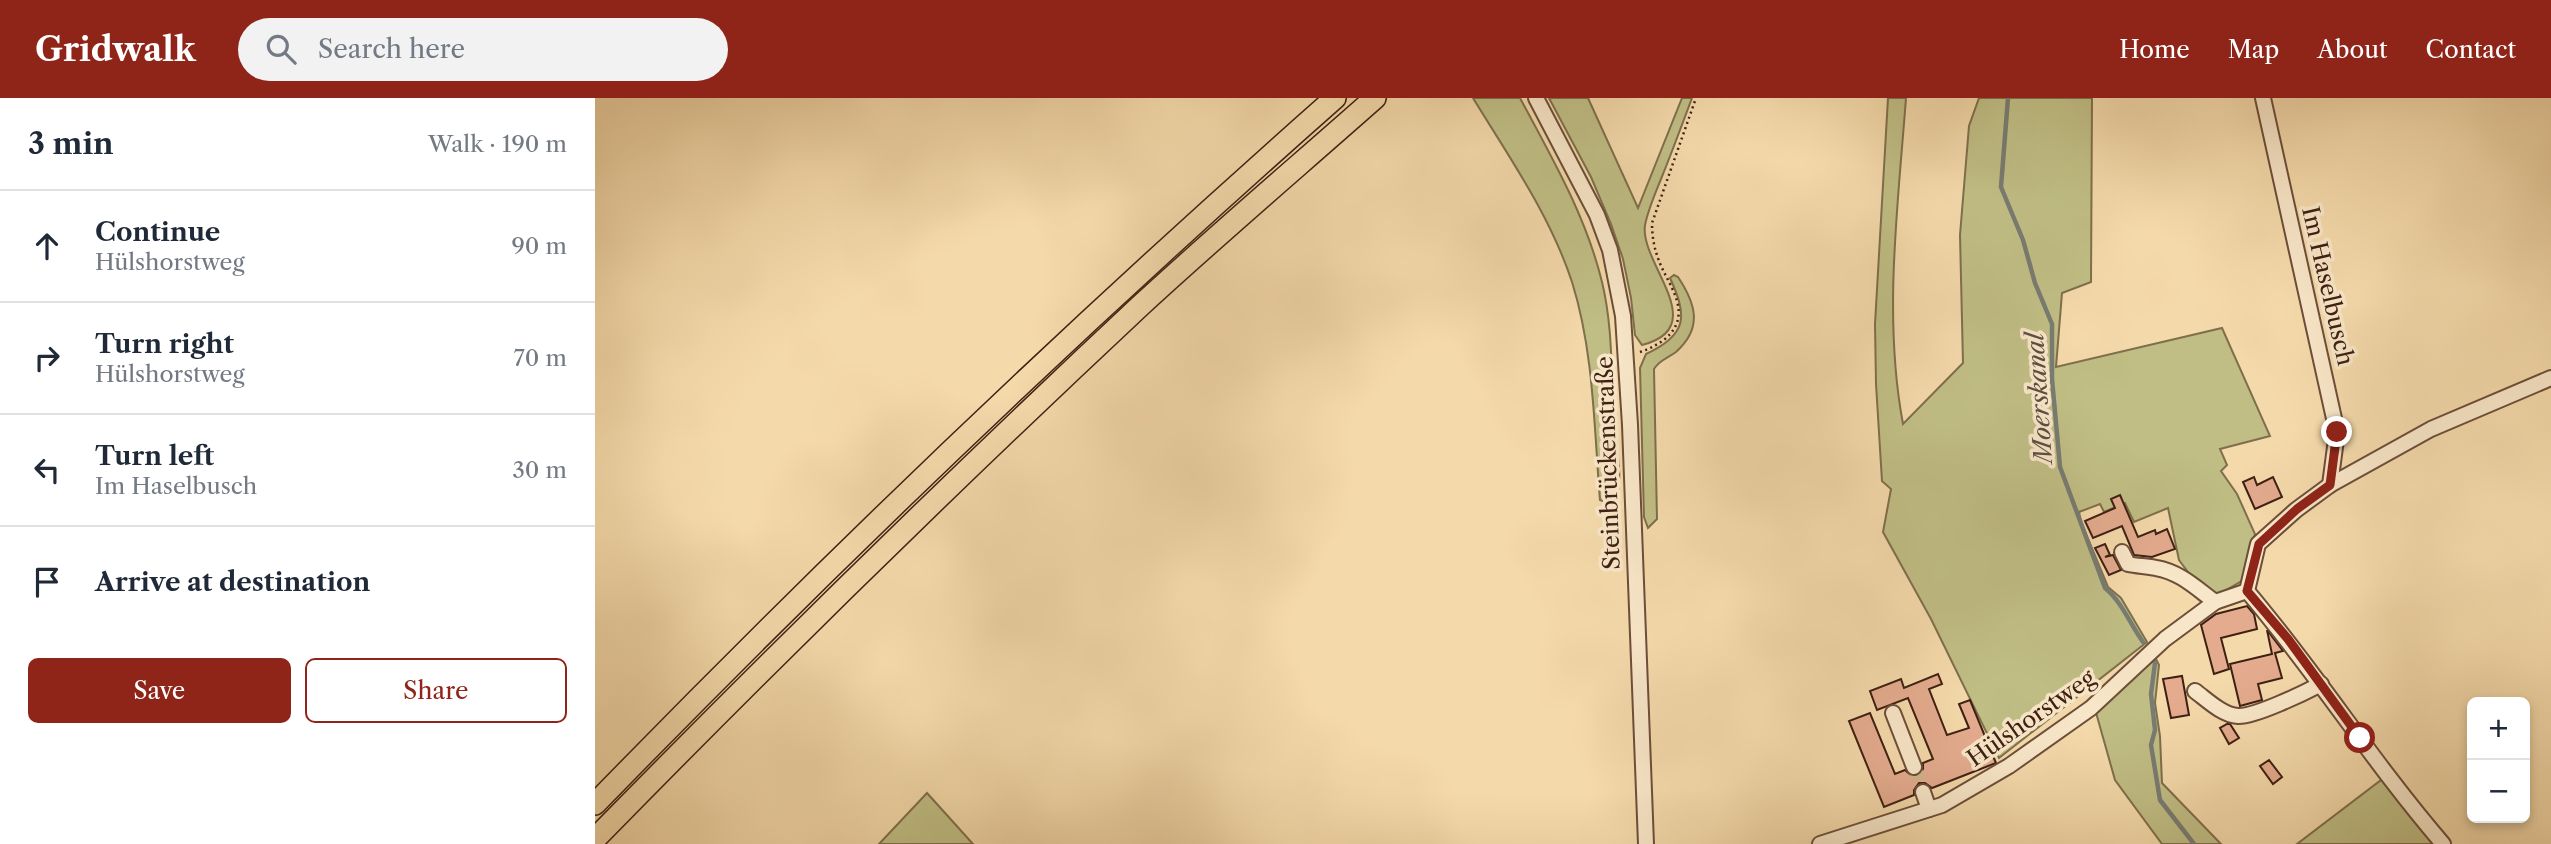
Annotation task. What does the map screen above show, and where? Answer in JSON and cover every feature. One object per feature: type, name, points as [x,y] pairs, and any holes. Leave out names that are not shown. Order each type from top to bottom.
[{"type":"highway","points":[[595,804],[962,438],[1335,98]]},
{"type":"highway","points":[[595,839],[814,618],[979,458],[1142,304],[1375,98]]},
{"type":"street","name":"Steinbrückenstraße","points":[[1536,98],[1597,215],[1610,250],[1618,285],[1626,353],[1646,844]]},
{"type":"street","name":"Im Haselbusch","points":[[2263,98],[2337,432],[2330,485]]},
{"type":"street","points":[[2442,844],[2414,811],[2288,639],[2247,591],[2259,544],[2297,509],[2330,485],[2431,429],[2551,378]]},
{"type":"street","points":[[2122,552],[2128,564],[2172,572],[2215,602]]},
{"type":"street","name":"Hülshorstweg","points":[[1821,844],[1942,805],[2009,766],[2091,708],[2165,639],[2215,602],[2247,591]]},
{"type":"street","points":[[2195,691],[2224,712],[2238,716],[2269,707],[2321,684]]},
{"type":"street","points":[[1893,713],[1913,767]]},
{"type":"street","points":[[1923,792],[1929,809]]},
{"type":"path","points":[[1626,353],[1657,346],[1674,331],[1677,322],[1678,303],[1658,260],[1651,223],[1696,98]]},
{"type":"shaded area","points":[[1473,98],[1520,98],[1567,188],[1595,258],[1608,316],[1619,470],[1616,499],[1608,503],[1600,500],[1589,363],[1572,282],[1541,210]]},
{"type":"shaded area","points":[[1549,98],[1588,98],[1638,208],[1682,98],[1692,98],[1645,225],[1646,240],[1673,309],[1672,324],[1662,336],[1642,345],[1635,335],[1623,259],[1611,224],[1591,177]]},
{"type":"shaded area","points":[[1888,98],[1906,98],[1896,220],[1893,302],[1897,384],[1903,424],[1963,363],[1960,235],[1969,126],[1979,98],[2092,98],[2091,282],[2062,293],[2056,367],[2222,328],[2270,436],[2220,449],[2227,465],[2221,471],[2237,494],[2255,534],[2245,579],[2209,600],[2179,560],[2168,508],[2134,522],[2125,503],[2104,512],[2100,504],[2079,512],[2108,587],[2121,598],[2147,642],[1999,758],[1931,619],[1883,532],[1891,489],[1882,481],[1875,324]]},
{"type":"shaded area","points":[[1674,275],[1678,277],[1689,297],[1694,316],[1685,343],[1654,369],[1657,519],[1648,528],[1644,517],[1640,368],[1646,354],[1670,340],[1680,323],[1680,304],[1670,278]]},
{"type":"shaded area","points":[[2153,653],[2159,665],[2155,703],[2160,736],[2162,783],[2221,844],[2162,844],[2115,780],[2095,709]]},
{"type":"shaded area","points":[[2389,774],[2443,844],[2297,844]]},
{"type":"shaded area","points":[[927,793],[973,844],[879,844]]},
{"type":"building","points":[[2254,477],[2257,485],[2273,477],[2282,497],[2255,509],[2243,482]]},
{"type":"building","points":[[2120,495],[2138,537],[2155,530],[2156,534],[2167,529],[2175,549],[2152,557],[2134,555],[2122,526],[2093,538],[2085,521],[2115,508],[2111,499]]},
{"type":"building","points":[[2105,544],[2110,555],[2105,557],[2113,555],[2121,570],[2109,575],[2095,548]]},
{"type":"building","points":[[2247,606],[2254,614],[2257,629],[2221,638],[2229,669],[2214,674],[2201,625],[2216,614]]},
{"type":"building","points":[[2267,630],[2283,651],[2275,653],[2282,678],[2258,684],[2262,700],[2240,706],[2230,664],[2272,654]]},
{"type":"building","points":[[1938,674],[1942,684],[1929,689],[1947,735],[1969,728],[1959,704],[1970,700],[1996,763],[1932,788],[1925,783],[1919,783],[1914,795],[1884,807],[1849,721],[1870,713],[1895,774],[1905,770],[1912,776],[1918,776],[1923,769],[1923,763],[1933,759],[1908,698],[1877,710],[1870,691],[1901,679],[1904,688]]},
{"type":"building","points":[[2182,676],[2189,715],[2171,718],[2163,679]]},
{"type":"building","points":[[2230,724],[2239,738],[2229,744],[2220,728]]},
{"type":"building","points":[[2269,760],[2282,777],[2273,784],[2260,766]]},
{"type":"waterway","name":"Moerskanal","points":[[2008,98],[2001,187],[2023,240],[2035,283],[2052,324],[2052,379],[2060,467],[2105,588],[2121,606],[2143,642]]},
{"type":"waterway","name":"Moerskanal","points":[[2152,656],[2155,663],[2151,694],[2155,730],[2151,745],[2160,800],[2194,844]]},
{"type":"tunnel","points":[[1914,767],[1923,792]]},
{"type":"route","points":[[2337,432],[2330,485],[2297,509],[2259,544],[2247,591],[2288,639],[2360,738]]}]
